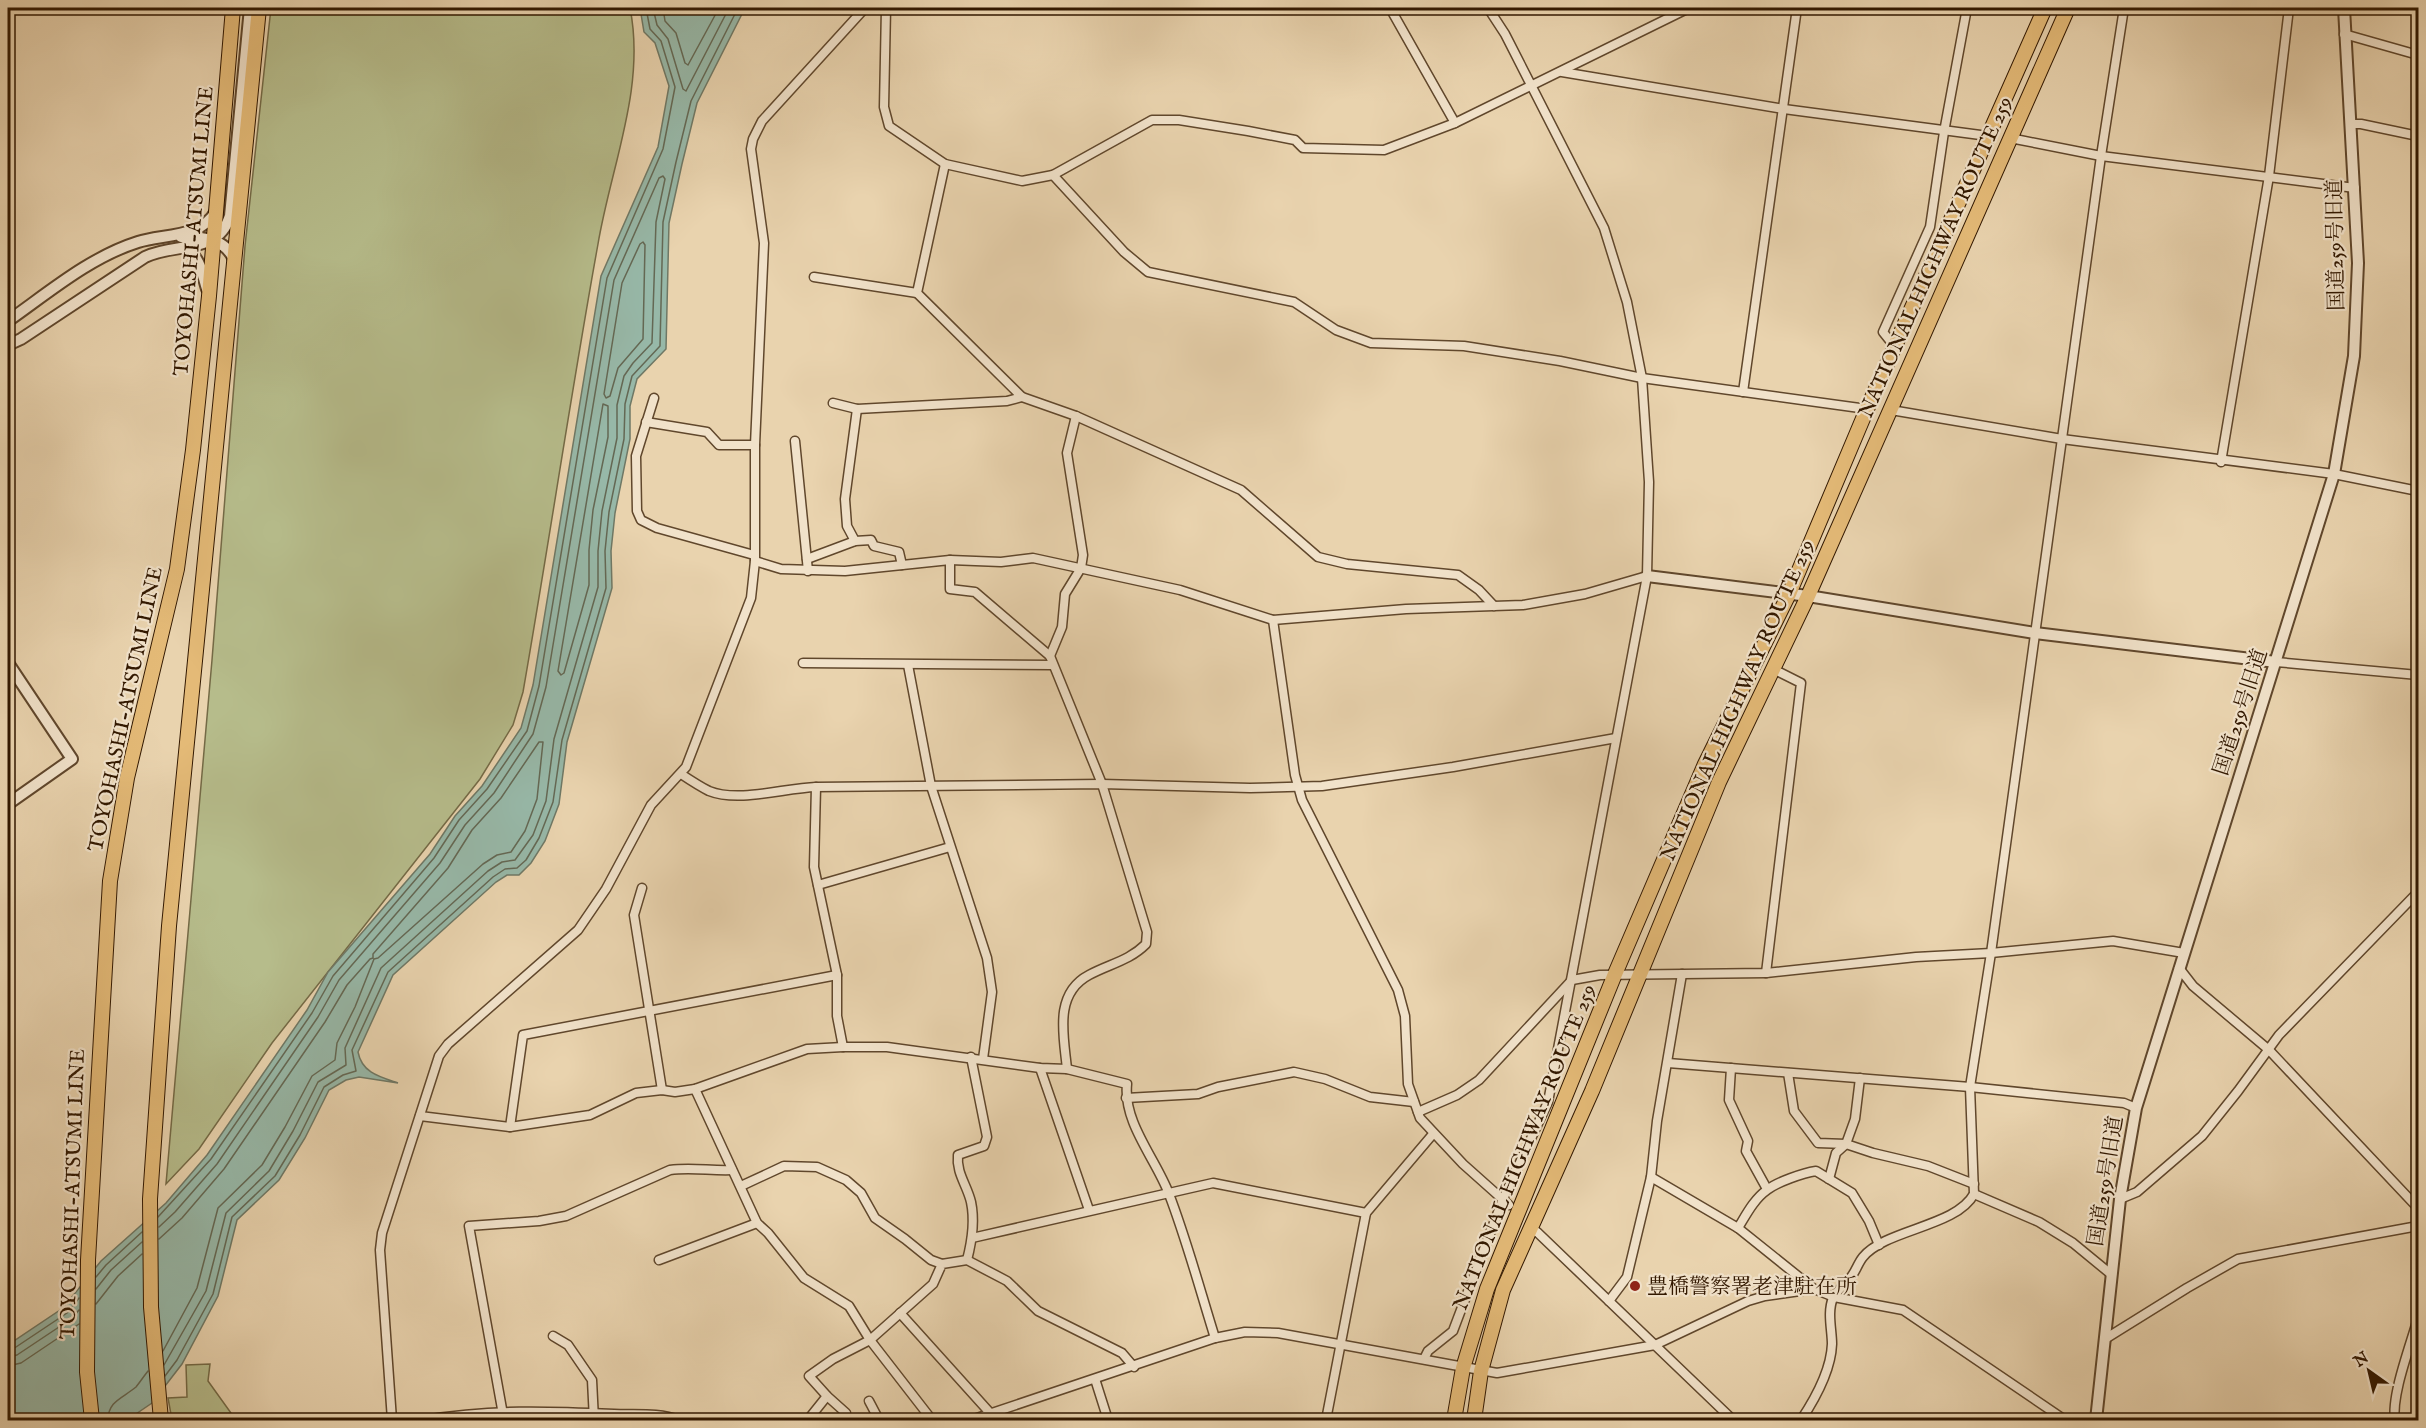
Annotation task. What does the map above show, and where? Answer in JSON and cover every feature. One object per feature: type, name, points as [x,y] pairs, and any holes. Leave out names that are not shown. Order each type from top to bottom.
[{"type":"main road","name":"TOYOHASHI-ATSUMI LINE","points":[[92,1420],[87,1372],[88,1260],[110,881],[127,778],[177,569],[193,450],[209,296],[233,8]]},
{"type":"main road","name":"TOYOHASHI-ATSUMI LINE","points":[[160,1415],[151,1307],[150,1199],[170,914],[259,8]]},
{"type":"main road","name":"NATIONAL HIGHWAY ROUTE 259","points":[[1454,1420],[1463,1368],[1487,1289],[1615,974],[1705,764],[1789,594],[1867,409],[2046,8]]},
{"type":"main road","name":"NATIONAL HIGHWAY ROUTE 259","points":[[1474,1420],[1481,1371],[1503,1290],[1592,1091],[1719,782],[1808,596],[2068,8]]},
{"type":"street","points":[[8,347],[145,257],[164,249],[214,240],[227,227],[230,216],[250,8]]},
{"type":"street","points":[[392,1420],[380,1250],[382,1233],[439,1056],[448,1044],[578,930],[606,889],[651,806],[686,767],[751,598],[764,243],[751,149],[762,121],[865,8]]},
{"type":"street","points":[[886,8],[884,107],[889,126],[945,164],[1022,181],[1053,175],[1152,120],[1179,120],[1248,131],[1295,140],[1303,148],[1384,150],[1455,123],[1689,8]]},
{"type":"street","points":[[1390,8],[1455,123]]},
{"type":"street","points":[[1424,1359],[1428,1351],[1453,1331],[1548,1102],[1647,576],[1649,482],[1642,378],[1627,302],[1604,228],[1505,34],[1488,8]]},
{"type":"street","points":[[1743,392],[1797,8]]},
{"type":"street","points":[[1895,347],[1883,332],[1930,227],[1944,132],[1967,8]]},
{"type":"street","points":[[1805,1419],[1826,1374],[1832,1346],[1831,1308],[1834,1297],[1864,1256],[1879,1245],[1956,1210],[1971,1200],[1974,1189],[1970,1087],[1991,953],[2101,156],[2124,8]]},
{"type":"street","points":[[2222,462],[2270,176],[2289,8]]},
{"type":"street","name":"国道259号旧道","points":[[2096,1420],[2120,1199],[2136,1108],[2334,474],[2354,356],[2358,264],[2344,8]]},
{"type":"street","points":[[2344,34],[2418,55]]},
{"type":"street","points":[[1561,72],[1784,109],[1944,132],[1989,136]]},
{"type":"street","points":[[2349,124],[2361,124],[2418,136]]},
{"type":"street","points":[[2010,138],[2101,156],[2355,188]]},
{"type":"street","points":[[917,292],[945,164]]},
{"type":"street","points":[[1053,175],[1124,252],[1148,272],[1294,302],[1336,330],[1371,343],[1464,346],[1560,361],[1642,378],[1867,409]]},
{"type":"street","points":[[8,321],[106,255],[136,243],[198,228],[212,217],[217,208]]},
{"type":"street","points":[[163,237],[214,240],[228,249],[235,262]]},
{"type":"street","points":[[184,247],[199,261],[209,296]]},
{"type":"street","points":[[814,277],[917,292],[1022,397],[1076,416],[1241,490],[1318,557],[1347,564],[1458,575],[1472,584],[1494,606]]},
{"type":"street","points":[[833,403],[857,409],[1007,401],[1022,397]]},
{"type":"street","points":[[654,398],[636,456],[637,512],[641,520],[657,528],[754,558],[781,569],[845,571],[950,560],[1001,562],[1033,558],[1180,590],[1273,620],[1406,609],[1523,605],[1585,594],[1647,576],[1808,596],[2035,633],[2276,662],[2418,675]]},
{"type":"street","points":[[855,541],[847,526],[845,499],[857,409]]},
{"type":"street","points":[[1891,410],[2062,439],[2222,462],[2334,474],[2418,491]]},
{"type":"street","points":[[1051,661],[1062,627],[1065,594],[1081,568],[1083,555],[1067,453],[1076,416]]},
{"type":"street","points":[[646,422],[707,432],[719,445],[755,445]]},
{"type":"street","points":[[795,441],[808,571]]},
{"type":"street","points":[[807,559],[855,541],[871,540],[874,546],[899,552],[902,565]]},
{"type":"street","points":[[950,560],[950,589],[975,592],[1051,661],[1102,784],[1147,932],[1146,944],[1135,956],[1088,975],[1079,982],[1065,1002],[1062,1018],[1067,1069]]},
{"type":"street","points":[[1273,620],[1284,707],[1302,801],[1398,990],[1405,1016],[1408,1084],[1420,1119],[1463,1164],[1506,1202]]},
{"type":"street","points":[[803,663],[908,665],[1051,661]]},
{"type":"street","points":[[8,663],[72,759],[8,804]]},
{"type":"street","points":[[908,665],[931,786],[987,958],[992,992],[983,1059]]},
{"type":"street","points":[[1766,973],[1801,683],[1773,669]]},
{"type":"street","points":[[681,774],[711,791],[749,795],[794,788],[931,786],[1102,784],[1298,787],[1453,767],[1616,738]]},
{"type":"street","points":[[816,788],[814,867],[837,975],[837,1016],[843,1047]]},
{"type":"street","points":[[818,885],[950,847]]},
{"type":"street","points":[[642,888],[634,915],[662,1090]]},
{"type":"street","points":[[2120,1199],[2138,1192],[2202,1136],[2279,1035],[2418,892]]},
{"type":"street","points":[[1418,1112],[1456,1095],[1479,1080],[1572,980],[1640,973],[1766,973],[1916,957],[1991,953],[2113,941],[2184,953]]},
{"type":"street","points":[[2179,968],[2193,986],[2268,1050],[2418,1208]]},
{"type":"street","points":[[1609,1301],[1627,1277],[1651,1177],[1657,1121],[1682,974]]},
{"type":"street","points":[[510,1127],[523,1035],[837,975]]},
{"type":"street","points":[[420,1116],[510,1127],[590,1115],[626,1096],[662,1090],[675,1092],[695,1089],[807,1049],[843,1047],[886,1047],[1040,1068],[1067,1069],[1127,1084],[1126,1098],[1144,1144],[1169,1193],[1215,1338]]},
{"type":"street","points":[[967,1260],[972,1238],[971,1203],[957,1166],[958,1155],[984,1146],[987,1137],[970,1057]]},
{"type":"street","points":[[1668,1063],[1970,1087],[2124,1103],[2136,1108]]},
{"type":"street","points":[[1040,1068],[1089,1210]]},
{"type":"street","points":[[1731,1068],[1729,1100],[1748,1141],[1746,1151],[1767,1189]]},
{"type":"street","points":[[1126,1098],[1189,1095],[1294,1072],[1325,1079],[1370,1097],[1414,1102]]},
{"type":"street","points":[[1788,1073],[1794,1111],[1818,1143],[1846,1144],[1928,1166],[2048,1227],[2073,1243],[2112,1275]]},
{"type":"street","points":[[1830,1179],[1836,1153],[1846,1144],[1855,1119],[1860,1078]]},
{"type":"street","points":[[695,1089],[757,1223],[768,1233],[804,1278],[849,1306],[870,1340],[932,1420]]},
{"type":"street","points":[[1326,1420],[1366,1213],[1433,1134]]},
{"type":"street","points":[[741,1186],[784,1166],[817,1167],[846,1180],[861,1193],[874,1218],[931,1260],[942,1264],[967,1260],[1007,1281],[1038,1311],[1122,1353],[1134,1367]]},
{"type":"street","points":[[504,1420],[490,1332],[469,1226],[539,1221],[566,1216],[670,1170],[685,1168],[709,1172],[732,1170]]},
{"type":"street","points":[[1738,1228],[1767,1189],[1806,1172],[1816,1171],[1852,1193],[1869,1221],[1879,1245]]},
{"type":"street","points":[[1651,1177],[1738,1228],[1814,1289],[1834,1297],[1904,1310],[2065,1420]]},
{"type":"street","points":[[972,1238],[1213,1183],[1366,1213]]},
{"type":"street","points":[[659,1260],[757,1223]]},
{"type":"street","points":[[2104,1339],[2238,1259],[2418,1226]]},
{"type":"street","points":[[1537,1232],[1733,1420]]},
{"type":"street","points":[[846,1413],[809,1376],[833,1359],[870,1340],[933,1284],[942,1264]]},
{"type":"street","points":[[971,1420],[1215,1338],[1245,1332],[1278,1334],[1497,1373],[1655,1345],[1748,1301],[1765,1296],[1814,1289]]},
{"type":"street","points":[[900,1313],[991,1414]]},
{"type":"street","points":[[2395,1420],[2393,1411],[2396,1396],[2418,1318]]},
{"type":"street","points":[[553,1336],[568,1345],[592,1380],[594,1417]]},
{"type":"street","points":[[1095,1379],[1108,1420]]},
{"type":"street","points":[[811,1420],[811,1416],[827,1396]]},
{"type":"street","points":[[870,1401],[879,1420]]},
{"type":"street","points":[[425,1420],[469,1413],[502,1411],[594,1417],[645,1415],[678,1420]]},
{"type":"green space","points":[[271,8],[630,8],[634,38],[634,67],[625,126],[604,215],[588,300],[523,692],[513,725],[480,779],[272,1043],[199,1149],[166,1184],[212,660],[245,246]]},
{"type":"green space","points":[[210,1364],[208,1381],[236,1420],[172,1420],[168,1398],[187,1397],[186,1365]]},
{"type":"water","points":[[640,8],[745,8],[697,103],[682,164],[669,223],[666,349],[637,379],[630,406],[630,439],[615,513],[611,551],[612,588],[567,742],[559,804],[545,841],[531,863],[519,875],[507,875],[496,882],[393,975],[358,1052],[363,1065],[373,1073],[398,1083],[359,1077],[346,1080],[329,1090],[305,1138],[279,1180],[237,1220],[218,1296],[182,1364],[152,1403],[127,1420],[8,1420],[8,1345],[63,1308],[101,1261],[166,1203],[207,1155],[307,1010],[328,972],[430,854],[455,816],[482,786],[521,728],[533,685],[601,276],[658,147],[669,86],[655,43],[644,32]]},
{"type":"place","name":"豊橋警察署老津駐在所","points":[[1635,1286]]}]
